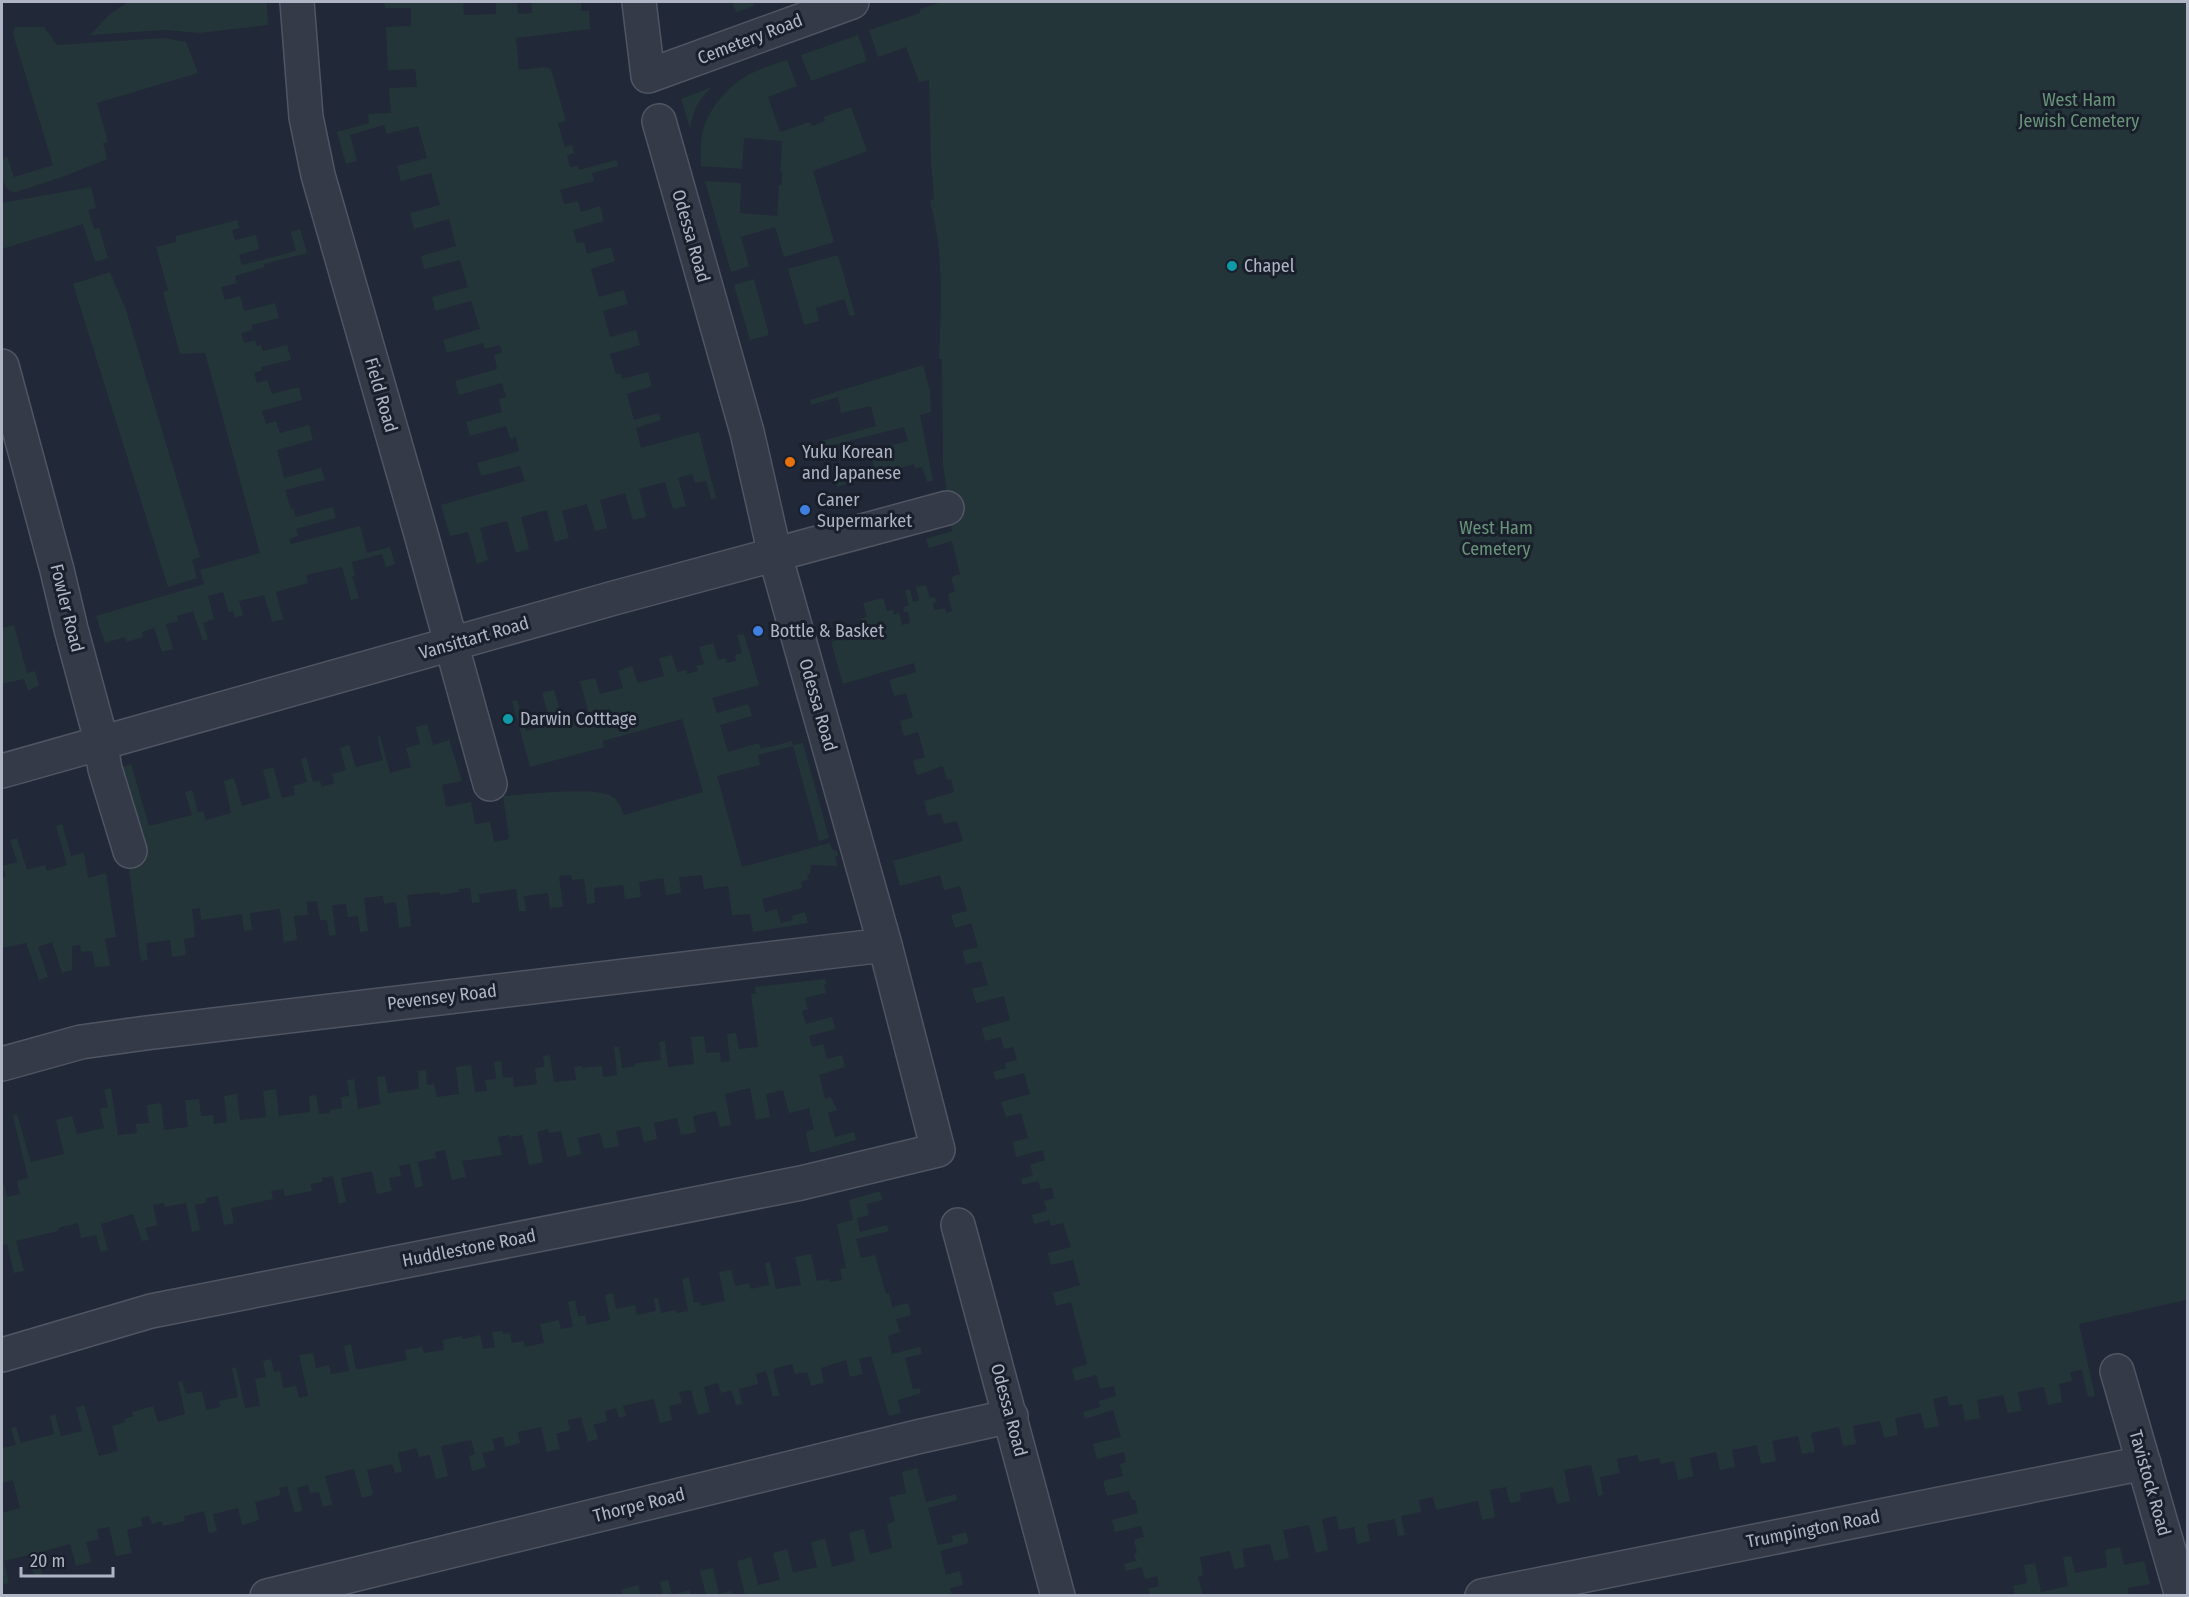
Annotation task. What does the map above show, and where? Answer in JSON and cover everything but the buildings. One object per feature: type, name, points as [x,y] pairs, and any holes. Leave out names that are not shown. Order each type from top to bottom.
[{"type":"street","name":"Field Road","points":[[297,2],[306,117],[318,175],[490,784]]},
{"type":"street","name":"Cemetery Road","points":[[639,2],[648,76],[852,2]]},
{"type":"street","name":"Odessa Road","points":[[659,121],[747,432],[776,555],[885,945],[938,1150]]},
{"type":"street","name":"Fowler Road","points":[[2,366],[57,570],[105,769],[130,851]]},
{"type":"street","name":"Vansittart Road","points":[[2,771],[947,508]]},
{"type":"street","name":"Pevensey Road","points":[[2,1064],[81,1042],[146,1033],[885,945]]},
{"type":"street","name":"Huddlestone Road","points":[[2,1355],[151,1311],[801,1183],[938,1150]]},
{"type":"street","name":"Odessa Road","points":[[958,1225],[1058,1596]]},
{"type":"street","name":"Tavistock Road","points":[[2117,1371],[2182,1596]]},
{"type":"street","name":"Thorpe Road","points":[[267,1596],[862,1450],[1011,1416]]},
{"type":"street","name":"Trumpington Road","points":[[1482,1596],[2144,1463]]},
{"type":"green space","points":[[128,2],[267,2],[268,25],[199,33],[165,30],[90,35],[110,14]]},
{"type":"green space","points":[[384,2],[463,2],[464,15],[496,14],[496,2],[517,2],[518,14],[532,13],[531,2],[581,2],[581,11],[589,11],[590,29],[516,38],[519,70],[545,67],[551,69],[566,121],[558,123],[565,147],[572,145],[574,153],[567,156],[570,167],[578,166],[579,170],[616,160],[618,166],[592,173],[594,181],[560,190],[564,204],[578,201],[581,212],[600,206],[604,221],[573,230],[577,243],[584,242],[587,254],[611,247],[615,261],[591,269],[599,297],[624,290],[628,304],[603,311],[610,337],[636,330],[640,345],[610,354],[616,374],[621,374],[622,379],[648,372],[652,386],[627,394],[634,420],[659,413],[661,420],[636,428],[641,448],[699,432],[716,498],[711,499],[706,481],[695,483],[692,474],[678,478],[686,506],[673,509],[665,482],[639,489],[646,517],[633,520],[625,493],[600,500],[607,528],[595,531],[587,504],[562,511],[569,538],[555,542],[547,510],[521,517],[529,549],[516,553],[507,521],[480,528],[488,560],[477,564],[468,532],[450,536],[441,505],[525,481],[520,466],[481,476],[477,463],[519,451],[516,437],[510,439],[506,426],[470,436],[466,422],[502,412],[499,399],[506,397],[502,383],[459,395],[455,381],[497,369],[494,355],[502,352],[500,345],[485,349],[483,343],[447,353],[443,340],[480,329],[471,301],[435,311],[432,297],[468,287],[460,260],[424,269],[421,256],[456,246],[449,219],[414,229],[410,213],[440,205],[431,173],[401,181],[397,166],[427,158],[418,126],[387,134],[384,125],[350,135],[357,161],[346,164],[337,132],[369,123],[368,114],[391,113],[389,88],[417,87],[415,69],[388,70],[386,27],[411,26],[411,8],[385,8]]},
{"type":"green space","points":[[732,2],[753,2],[754,6],[736,12]]},
{"type":"green space","name":"West Ham Cemetery","points":[[942,2],[2187,2],[2187,1305],[2186,1300],[2079,1324],[2095,1396],[2088,1397],[2082,1370],[2070,1372],[2072,1381],[2059,1384],[2062,1402],[2048,1405],[2044,1387],[2018,1392],[2021,1411],[2008,1413],[2003,1395],[1977,1400],[1980,1418],[1965,1421],[1962,1404],[1949,1406],[1947,1396],[1933,1399],[1939,1426],[1925,1429],[1921,1413],[1895,1418],[1898,1435],[1884,1438],[1880,1421],[1853,1426],[1856,1444],[1843,1446],[1839,1427],[1811,1433],[1815,1452],[1802,1454],[1798,1436],[1772,1441],[1776,1461],[1761,1464],[1757,1445],[1732,1450],[1735,1467],[1720,1470],[1716,1452],[1690,1458],[1693,1476],[1678,1480],[1674,1461],[1661,1464],[1659,1458],[1639,1462],[1637,1455],[1617,1459],[1620,1473],[1600,1477],[1603,1495],[1598,1496],[1591,1465],[1564,1470],[1570,1501],[1557,1504],[1553,1487],[1520,1493],[1521,1501],[1510,1503],[1506,1487],[1490,1490],[1495,1517],[1482,1520],[1478,1501],[1436,1510],[1433,1497],[1419,1500],[1421,1512],[1401,1516],[1405,1535],[1398,1536],[1395,1519],[1367,1524],[1370,1541],[1357,1544],[1354,1527],[1339,1530],[1336,1516],[1322,1519],[1328,1550],[1316,1553],[1309,1525],[1283,1530],[1289,1558],[1274,1561],[1270,1544],[1242,1549],[1245,1567],[1234,1569],[1230,1551],[1200,1557],[1203,1575],[1198,1577],[1203,1595],[1150,1595],[1148,1589],[1159,1586],[1157,1576],[1145,1579],[1142,1567],[1126,1571],[1124,1564],[1136,1561],[1134,1540],[1144,1537],[1141,1526],[1115,1532],[1112,1520],[1138,1513],[1135,1500],[1132,1500],[1129,1491],[1107,1496],[1103,1481],[1123,1476],[1120,1464],[1126,1462],[1124,1452],[1097,1459],[1093,1444],[1121,1437],[1113,1410],[1085,1419],[1083,1412],[1100,1407],[1099,1401],[1116,1396],[1114,1386],[1100,1389],[1096,1375],[1075,1381],[1072,1369],[1087,1364],[1071,1302],[1056,1306],[1053,1293],[1080,1285],[1073,1260],[1051,1265],[1048,1253],[1071,1247],[1063,1223],[1051,1226],[1049,1220],[1034,1224],[1032,1215],[1047,1211],[1044,1201],[1054,1198],[1052,1187],[1041,1190],[1038,1181],[1023,1185],[1021,1179],[1033,1175],[1030,1165],[1045,1160],[1043,1150],[1016,1157],[1013,1142],[1028,1138],[1021,1113],[1006,1117],[1001,1102],[1030,1094],[1024,1073],[996,1080],[993,1072],[1006,1068],[1005,1063],[1017,1060],[1013,1047],[1004,1049],[1001,1037],[985,1041],[982,1028],[1010,1020],[1004,996],[976,1003],[972,989],[988,985],[981,961],[966,964],[962,951],[978,947],[971,923],[955,928],[951,915],[967,911],[960,886],[944,890],[940,875],[900,886],[893,861],[963,841],[957,821],[944,824],[941,813],[928,816],[924,801],[954,792],[951,779],[947,780],[943,766],[917,775],[913,761],[925,757],[918,732],[904,736],[900,721],[913,717],[906,693],[894,696],[889,680],[916,672],[914,663],[843,684],[831,642],[843,638],[844,641],[859,637],[857,626],[862,624],[860,619],[867,617],[863,603],[883,598],[887,611],[893,610],[894,615],[899,613],[902,625],[910,623],[908,611],[904,612],[903,607],[909,605],[905,591],[910,589],[913,602],[919,600],[916,587],[926,585],[930,598],[935,597],[934,610],[945,608],[946,613],[952,611],[948,594],[955,591],[951,577],[960,574],[952,541],[929,548],[926,539],[952,531],[943,464],[942,359],[939,359],[940,259],[930,201],[934,199],[929,80],[919,82],[906,47],[878,57],[869,30],[920,13],[920,9]]},
{"type":"green space","points":[[15,27],[44,27],[57,45],[164,38],[186,42],[198,73],[97,103],[108,142],[103,143],[107,159],[65,176],[16,192],[11,191],[7,189],[2,176],[2,161],[7,156],[14,177],[53,165],[13,34]]},
{"type":"green space","points":[[858,35],[867,61],[811,81],[801,55]]},
{"type":"green space","points":[[787,60],[797,86],[768,97],[780,132],[810,122],[812,126],[825,121],[824,117],[851,107],[867,151],[813,171],[834,242],[784,257],[775,227],[741,237],[749,266],[731,272],[705,181],[741,183],[740,213],[777,216],[779,185],[782,185],[782,171],[780,171],[782,141],[744,138],[742,169],[701,166],[703,129],[718,101],[738,82],[756,71]]},
{"type":"green space","points":[[712,87],[697,105],[690,128],[681,99]]},
{"type":"green space","points":[[91,187],[96,208],[88,210],[94,229],[99,228],[108,258],[95,262],[83,224],[2,249],[2,203]]},
{"type":"green space","points":[[237,220],[239,228],[232,230],[235,240],[256,235],[259,249],[239,255],[242,265],[296,251],[291,232],[300,229],[307,253],[264,264],[265,267],[235,276],[237,283],[221,287],[225,300],[240,296],[244,311],[275,303],[279,318],[252,325],[252,330],[241,333],[244,343],[255,340],[257,346],[261,345],[263,351],[287,345],[291,360],[261,367],[262,370],[254,373],[257,383],[267,380],[272,394],[299,387],[302,400],[262,411],[266,424],[276,421],[280,433],[309,425],[313,440],[277,450],[284,478],[321,468],[325,480],[285,490],[296,517],[333,507],[336,518],[296,529],[298,536],[289,539],[291,544],[360,526],[367,553],[390,547],[395,564],[386,567],[382,554],[352,562],[355,575],[352,577],[359,598],[351,600],[342,567],[306,575],[308,583],[276,592],[283,619],[272,622],[264,595],[239,601],[243,615],[235,618],[233,611],[229,612],[223,592],[208,596],[214,619],[203,623],[208,639],[203,641],[193,611],[177,616],[178,621],[166,624],[173,649],[162,652],[154,628],[142,632],[143,637],[126,642],[125,637],[105,643],[96,616],[204,584],[200,570],[260,553],[205,353],[180,354],[163,292],[168,290],[156,247],[176,242],[176,236]]},
{"type":"green space","points":[[838,255],[855,315],[850,316],[844,299],[816,308],[819,321],[804,325],[788,269]]},
{"type":"green space","points":[[110,272],[126,310],[200,557],[192,560],[197,578],[168,587],[73,284]]},
{"type":"green space","points":[[754,279],[769,335],[750,340],[734,285]]},
{"type":"green space","points":[[923,365],[930,391],[931,412],[920,415],[933,481],[927,482],[922,467],[915,468],[914,464],[837,487],[835,478],[874,467],[870,451],[908,441],[904,427],[825,447],[821,441],[876,426],[871,406],[841,413],[838,397],[811,405],[810,400]]},
{"type":"green space","points":[[14,625],[27,673],[35,671],[39,685],[28,691],[24,679],[2,684],[2,628]]},
{"type":"green space","points":[[744,634],[759,685],[712,698],[717,713],[748,704],[752,716],[720,725],[728,752],[759,743],[761,749],[792,741],[793,745],[803,743],[829,838],[819,841],[793,746],[758,755],[760,765],[717,776],[742,867],[830,843],[833,851],[836,850],[837,866],[811,865],[810,874],[807,875],[809,879],[801,882],[802,888],[762,899],[765,912],[777,909],[781,923],[793,920],[792,916],[805,912],[808,923],[753,932],[750,914],[732,915],[728,886],[704,889],[702,875],[679,877],[681,893],[666,895],[663,878],[639,882],[641,897],[625,899],[623,885],[594,888],[595,903],[587,904],[584,879],[572,880],[571,875],[559,876],[563,907],[550,908],[548,893],[524,896],[526,911],[519,911],[516,889],[479,894],[480,902],[472,903],[470,888],[440,895],[439,892],[407,895],[411,926],[399,928],[396,902],[384,904],[383,896],[364,898],[368,931],[360,932],[358,916],[348,917],[346,904],[332,905],[336,935],[329,936],[327,920],[320,920],[317,901],[307,902],[308,915],[294,916],[297,940],[284,942],[280,909],[250,913],[252,930],[244,931],[242,914],[201,920],[200,908],[192,909],[195,937],[184,939],[186,955],[172,957],[170,940],[146,943],[148,960],[141,961],[129,869],[140,865],[112,770],[131,764],[149,826],[192,815],[185,792],[192,790],[198,812],[203,811],[206,820],[231,813],[224,781],[234,778],[242,806],[270,798],[263,770],[273,767],[282,798],[295,795],[293,786],[307,782],[301,759],[306,757],[313,782],[320,781],[322,787],[334,783],[332,774],[346,770],[340,748],[349,745],[356,767],[383,760],[377,737],[380,736],[390,773],[411,767],[406,748],[420,744],[416,727],[427,724],[433,745],[449,740],[462,781],[442,785],[446,807],[471,802],[475,824],[490,822],[494,842],[509,839],[503,796],[575,791],[602,793],[616,799],[624,815],[703,792],[682,719],[603,741],[604,747],[530,767],[512,701],[517,700],[526,731],[551,724],[542,693],[554,690],[563,721],[589,714],[580,681],[595,678],[600,694],[623,688],[618,671],[632,666],[638,683],[664,676],[659,658],[672,655],[677,672],[686,670],[687,674],[698,671],[696,666],[704,664],[699,647],[713,643],[718,660],[725,658],[727,663],[736,661],[735,655],[742,653],[737,635]]},
{"type":"green space","points":[[62,824],[71,856],[84,853],[88,878],[106,873],[116,937],[105,939],[110,966],[95,967],[92,951],[81,952],[80,945],[72,946],[72,970],[62,973],[52,942],[38,947],[48,977],[39,980],[26,943],[2,948],[2,878],[6,877],[3,866],[17,862],[10,840],[17,838],[27,870],[45,865],[47,871],[67,865],[56,826]]},
{"type":"green space","points":[[825,979],[826,993],[805,998],[808,1009],[802,1011],[806,1024],[832,1017],[835,1029],[809,1036],[812,1047],[823,1044],[827,1059],[842,1055],[845,1067],[819,1075],[825,1099],[831,1097],[837,1110],[828,1113],[835,1137],[854,1132],[856,1140],[810,1153],[806,1132],[814,1129],[809,1108],[789,1113],[783,1090],[766,1094],[770,1117],[756,1120],[750,1088],[725,1094],[731,1125],[720,1127],[716,1111],[693,1116],[696,1132],[681,1135],[677,1118],[654,1123],[657,1139],[644,1142],[640,1126],[616,1131],[619,1146],[604,1149],[600,1133],[578,1138],[581,1154],[567,1157],[561,1131],[549,1133],[548,1129],[537,1132],[543,1162],[529,1165],[522,1135],[498,1137],[502,1155],[462,1161],[466,1177],[452,1180],[445,1150],[435,1152],[436,1158],[418,1162],[423,1186],[415,1188],[410,1164],[399,1166],[401,1176],[389,1178],[392,1191],[377,1194],[372,1171],[341,1178],[346,1202],[339,1204],[333,1176],[322,1178],[322,1182],[311,1184],[312,1191],[285,1196],[283,1189],[271,1191],[273,1199],[231,1208],[234,1223],[224,1225],[218,1196],[206,1198],[206,1203],[195,1205],[200,1230],[192,1232],[186,1203],[165,1207],[164,1203],[153,1205],[157,1225],[145,1228],[149,1240],[142,1241],[133,1214],[101,1224],[108,1250],[101,1252],[96,1235],[81,1238],[78,1223],[58,1228],[58,1231],[16,1241],[24,1271],[14,1273],[7,1244],[2,1245],[2,1196],[4,1195],[2,1185],[4,1185],[7,1197],[20,1194],[17,1181],[28,1178],[13,1116],[17,1114],[31,1162],[64,1154],[56,1120],[72,1116],[77,1134],[104,1128],[100,1109],[108,1107],[104,1090],[111,1088],[118,1135],[137,1133],[136,1124],[149,1123],[147,1105],[161,1103],[164,1130],[188,1127],[185,1100],[199,1099],[201,1116],[213,1115],[214,1124],[227,1122],[224,1096],[237,1094],[240,1120],[266,1117],[263,1091],[276,1089],[279,1116],[310,1112],[309,1096],[316,1095],[319,1114],[330,1113],[330,1110],[342,1108],[341,1097],[349,1096],[347,1080],[354,1079],[358,1109],[380,1104],[377,1077],[385,1076],[388,1093],[419,1089],[418,1071],[426,1070],[427,1085],[434,1084],[437,1097],[459,1094],[456,1067],[471,1065],[475,1092],[487,1091],[485,1080],[496,1079],[494,1062],[501,1061],[503,1078],[513,1077],[514,1087],[537,1084],[535,1068],[544,1067],[543,1056],[550,1055],[554,1082],[576,1080],[574,1067],[582,1066],[582,1068],[602,1066],[603,1077],[617,1075],[614,1047],[619,1047],[622,1068],[632,1067],[637,1063],[661,1060],[659,1042],[665,1041],[668,1067],[694,1064],[691,1037],[704,1036],[706,1053],[720,1052],[721,1062],[730,1061],[727,1034],[736,1033],[739,1049],[758,1047],[751,994],[756,994],[755,987]]},
{"type":"green space","points":[[880,1192],[882,1200],[867,1204],[869,1215],[857,1218],[860,1232],[887,1225],[889,1231],[856,1239],[861,1258],[875,1255],[892,1307],[908,1303],[911,1315],[896,1319],[900,1332],[888,1336],[892,1354],[920,1347],[922,1354],[905,1358],[913,1389],[920,1388],[921,1393],[898,1400],[901,1413],[889,1416],[871,1356],[859,1359],[863,1374],[850,1377],[846,1360],[821,1368],[824,1383],[811,1386],[807,1372],[795,1374],[792,1364],[773,1369],[779,1395],[773,1397],[766,1371],[756,1374],[758,1384],[739,1389],[742,1404],[736,1405],[731,1390],[721,1393],[718,1383],[704,1387],[710,1412],[698,1415],[691,1390],[679,1392],[682,1403],[669,1406],[672,1420],[660,1423],[654,1399],[623,1406],[626,1416],[619,1418],[616,1408],[605,1411],[607,1421],[594,1425],[598,1439],[588,1442],[581,1417],[568,1420],[570,1430],[556,1434],[560,1449],[547,1452],[541,1427],[518,1432],[520,1443],[505,1447],[503,1437],[492,1439],[495,1450],[482,1453],[486,1467],[472,1471],[469,1456],[475,1454],[471,1440],[441,1446],[448,1476],[436,1479],[430,1455],[419,1457],[416,1448],[398,1453],[402,1472],[395,1473],[392,1464],[367,1470],[373,1495],[362,1498],[354,1469],[325,1476],[332,1504],[323,1507],[319,1492],[310,1493],[308,1485],[297,1488],[302,1511],[295,1513],[287,1486],[279,1488],[281,1495],[255,1502],[259,1520],[242,1525],[238,1508],[213,1514],[217,1531],[209,1533],[204,1511],[184,1516],[185,1521],[163,1526],[161,1521],[152,1524],[149,1516],[141,1518],[142,1526],[127,1530],[132,1553],[116,1556],[109,1527],[97,1529],[99,1539],[86,1542],[91,1562],[76,1566],[70,1544],[37,1553],[42,1574],[34,1576],[29,1555],[4,1561],[9,1583],[2,1585],[2,1513],[20,1508],[13,1480],[2,1483],[3,1448],[16,1445],[11,1428],[16,1427],[21,1443],[54,1434],[50,1416],[55,1414],[61,1436],[82,1431],[76,1408],[84,1405],[99,1456],[118,1451],[112,1426],[125,1422],[124,1419],[133,1416],[132,1412],[153,1406],[158,1422],[185,1414],[178,1382],[182,1381],[186,1394],[202,1391],[206,1410],[220,1407],[219,1401],[238,1397],[232,1368],[236,1367],[245,1408],[260,1406],[255,1379],[266,1377],[263,1361],[271,1359],[274,1372],[280,1371],[283,1388],[296,1386],[299,1398],[308,1396],[299,1355],[313,1353],[316,1368],[329,1365],[331,1374],[349,1371],[344,1346],[351,1344],[356,1370],[407,1360],[405,1350],[422,1347],[424,1353],[444,1350],[443,1340],[462,1336],[463,1339],[480,1335],[483,1349],[495,1347],[492,1332],[502,1331],[503,1334],[510,1333],[512,1343],[524,1341],[525,1347],[544,1343],[540,1324],[559,1320],[561,1329],[573,1327],[568,1302],[575,1300],[578,1316],[585,1316],[587,1325],[610,1320],[605,1295],[613,1293],[616,1309],[635,1305],[637,1315],[656,1311],[654,1298],[658,1298],[661,1313],[676,1310],[677,1313],[688,1311],[682,1279],[689,1277],[694,1303],[700,1302],[701,1306],[725,1301],[719,1272],[731,1270],[735,1286],[749,1283],[751,1289],[769,1285],[765,1263],[770,1262],[776,1289],[801,1285],[795,1257],[811,1254],[817,1281],[842,1280],[840,1269],[846,1268],[837,1224],[853,1220],[849,1200]]},
{"type":"green space","points":[[917,1468],[926,1502],[956,1494],[957,1500],[928,1508],[938,1545],[953,1542],[952,1536],[966,1532],[969,1543],[940,1551],[946,1575],[960,1571],[963,1585],[950,1588],[952,1595],[745,1595],[737,1561],[751,1557],[758,1585],[780,1580],[773,1553],[787,1549],[793,1573],[817,1567],[811,1542],[825,1539],[832,1567],[855,1561],[849,1533],[864,1529],[870,1554],[892,1548],[887,1524],[895,1521],[889,1497],[906,1493],[902,1472]]},
{"type":"green space","points":[[2120,1547],[2124,1565],[2144,1561],[2150,1584],[2128,1588],[2129,1595],[2015,1595],[2013,1586],[2027,1583],[2024,1565],[2035,1563],[2041,1592],[2068,1586],[2063,1557],[2071,1556],[2075,1573],[2107,1567],[2105,1550]]},
{"type":"green space","points":[[713,1568],[719,1594],[731,1591],[732,1595],[706,1595],[700,1571]]},
{"type":"green space","points":[[668,1580],[672,1595],[663,1595],[660,1582]]},
{"type":"green space","points":[[638,1585],[641,1595],[623,1595],[621,1590]]},
{"type":"green space","points":[[690,1590],[691,1595],[672,1595]]},
{"type":"place","name":"Chapel","points":[[1232,266]]},
{"type":"place","name":"Yuku Korean and Japanese","points":[[790,462]]},
{"type":"place","name":"Caner Supermarket","points":[[805,510]]},
{"type":"place","name":"Bottle & Basket","points":[[758,631]]},
{"type":"place","name":"Darwin Cotttage","points":[[508,719]]},
{"type":"park label","name":"West Ham Jewish Cemetery","points":[[2079,110]]}]
